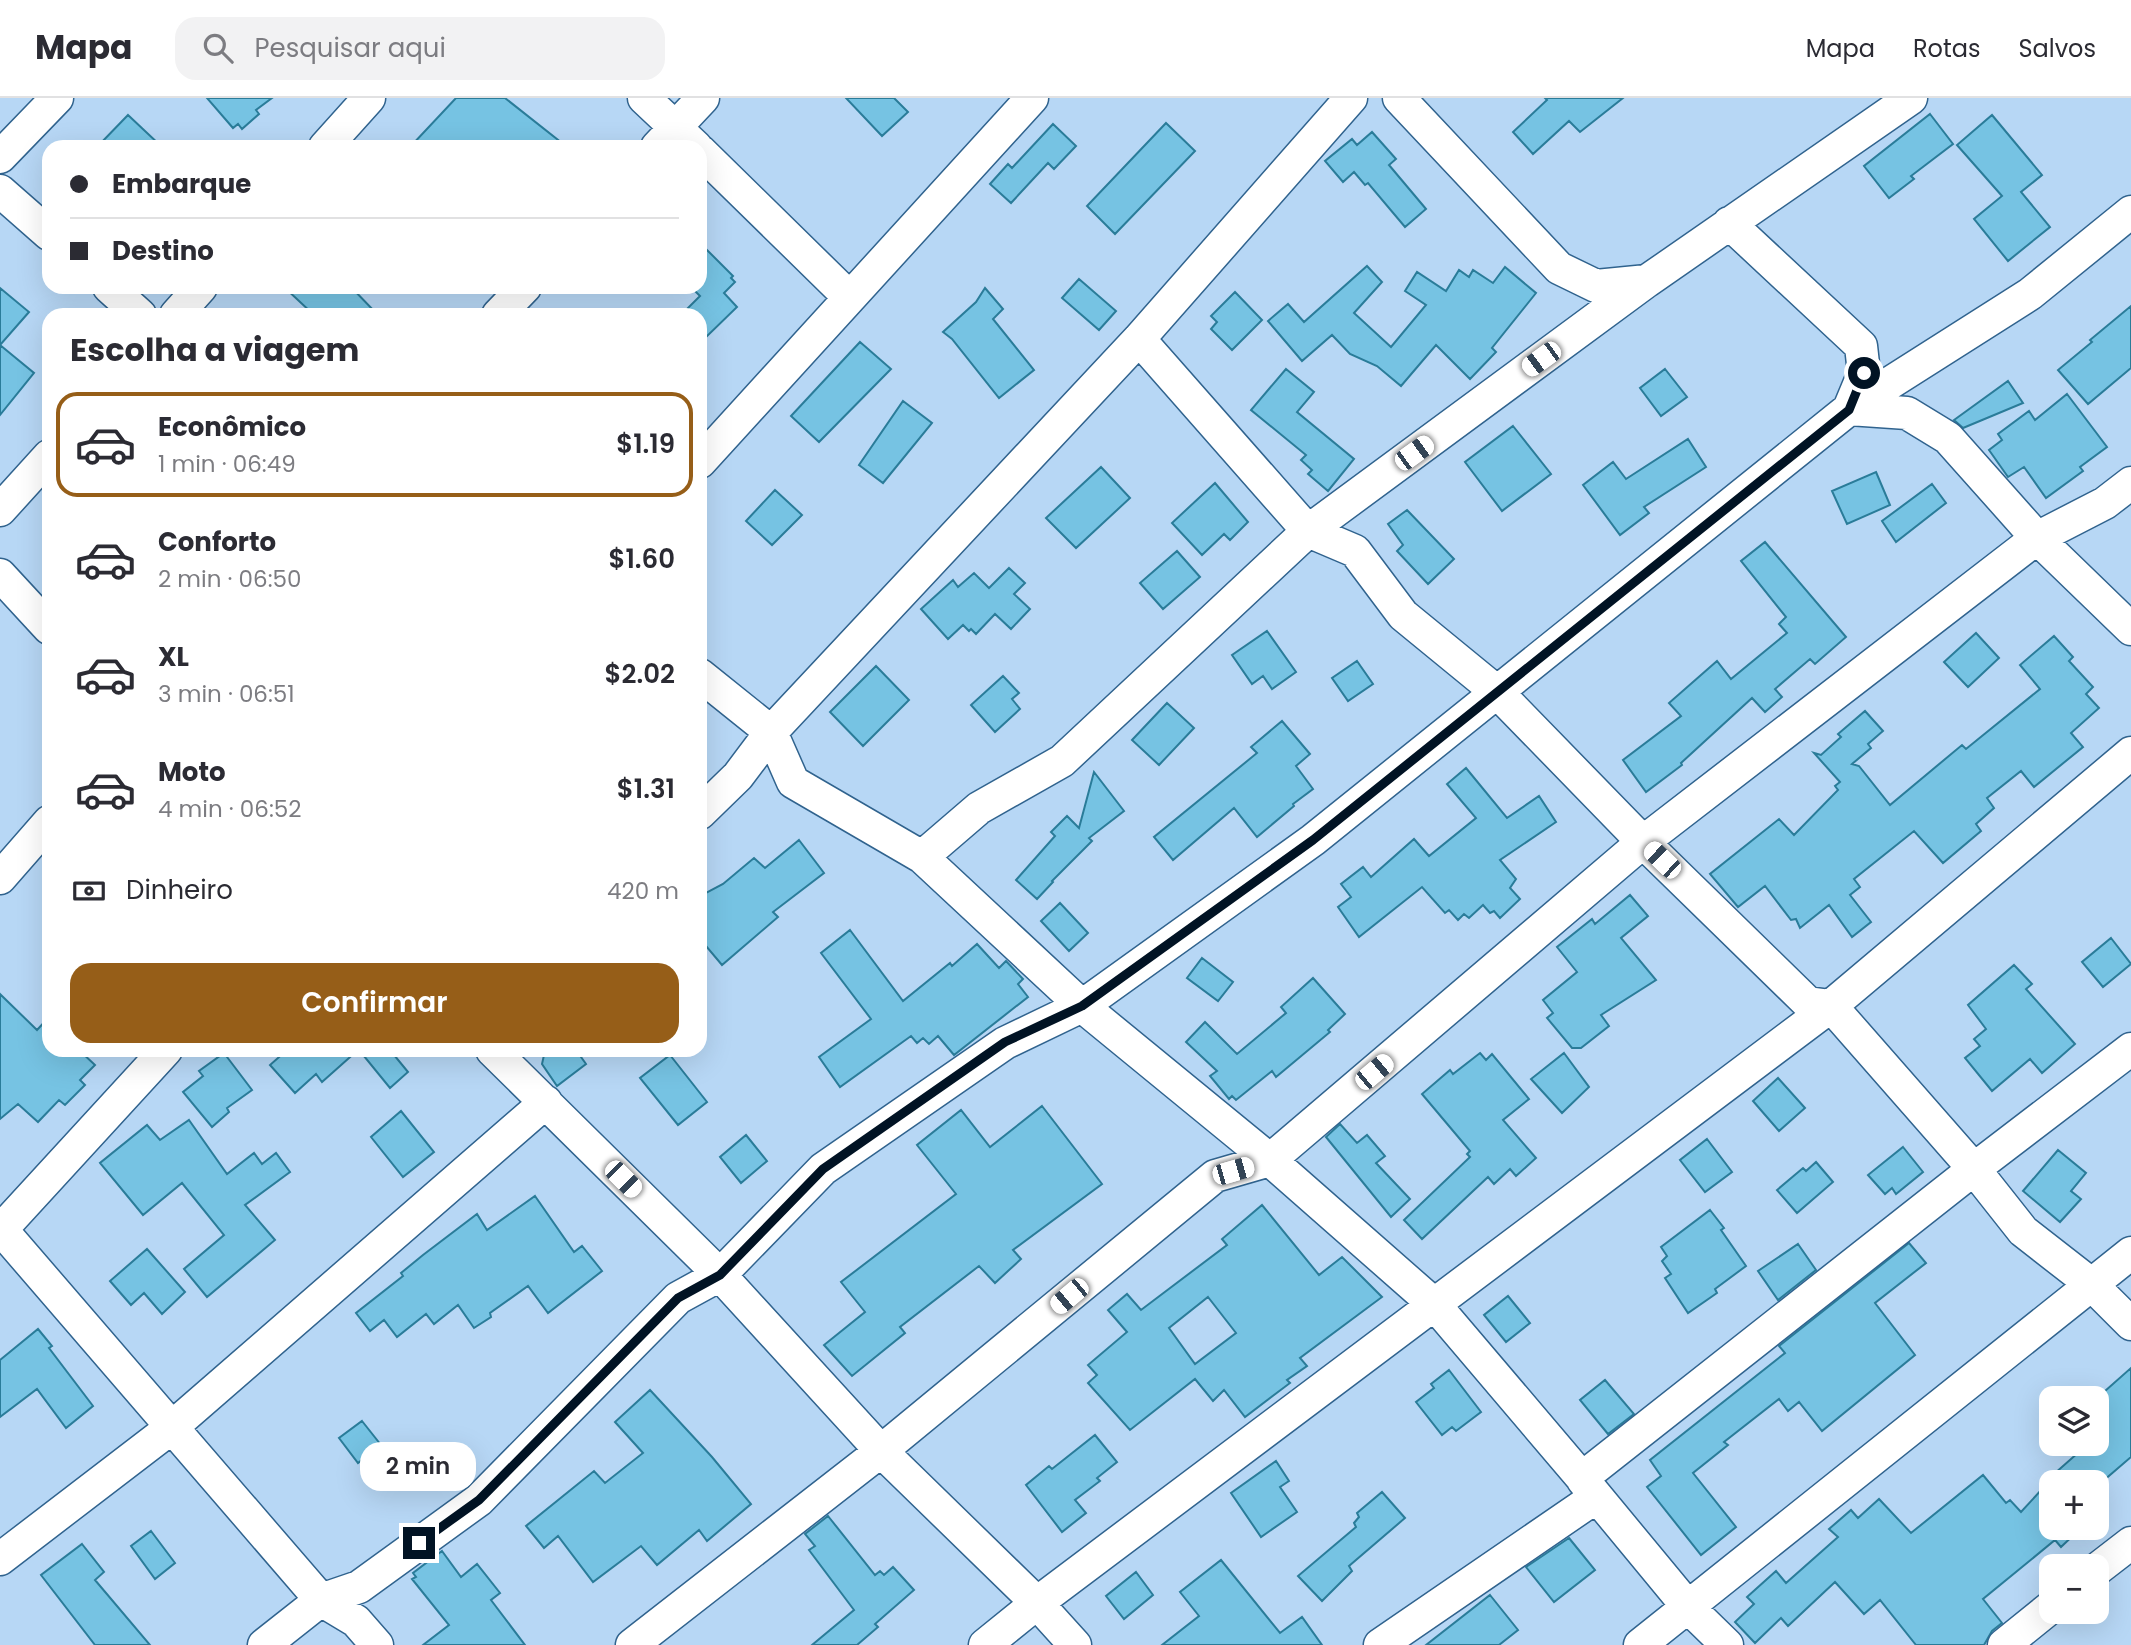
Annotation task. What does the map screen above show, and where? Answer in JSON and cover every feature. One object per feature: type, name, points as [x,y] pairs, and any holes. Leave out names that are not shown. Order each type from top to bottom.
[{"type":"street","points":[[0,157],[57,98]]},
{"type":"street","points":[[331,140],[369,98]]},
{"type":"street","points":[[644,98],[679,140]]},
{"type":"street","points":[[683,140],[703,98]]},
{"type":"street","points":[[707,454],[1032,98]]},
{"type":"street","points":[[707,806],[738,776],[771,732],[1139,339],[1351,98]]},
{"type":"street","points":[[1399,98],[1559,268],[1596,286],[1647,281]]},
{"type":"street","points":[[922,857],[979,808],[1062,761],[1308,531],[1647,281],[1911,98]]},
{"type":"street","points":[[707,166],[849,297]]},
{"type":"street","points":[[0,191],[42,228]]},
{"type":"street","points":[[264,1645],[321,1600],[359,1587],[479,1500],[678,1298],[720,1275],[823,1169],[1005,1042],[1082,1006],[1313,840],[1849,410],[2030,294],[2131,212]]},
{"type":"street","points":[[1730,223],[1861,346],[1864,373],[1849,410]]},
{"type":"street","points":[[116,294],[132,308]]},
{"type":"street","points":[[182,308],[195,294]]},
{"type":"street","points":[[505,308],[518,294]]},
{"type":"street","points":[[1139,339],[1308,531],[1355,551],[1402,615],[1497,692],[1643,842],[1808,1003],[1831,1006],[1974,1169],[2023,1231],[2091,1284],[2131,1324]]},
{"type":"street","points":[[1849,410],[1907,412],[1948,438],[2037,538],[2131,629]]},
{"type":"street","points":[[0,510],[42,464]]},
{"type":"street","points":[[632,1645],[881,1451],[1215,1176],[1270,1160],[1643,842],[2037,538],[2105,503],[2131,483]]},
{"type":"street","points":[[0,575],[42,620]]},
{"type":"street","points":[[707,681],[771,732],[793,782],[922,857],[1082,1006],[1270,1160],[1435,1305],[1688,1607],[1727,1645]]},
{"type":"street","points":[[985,1645],[1037,1603],[1831,1006],[2131,754]]},
{"type":"street","points":[[0,878],[42,830]]},
{"type":"street","points":[[1380,1645],[1589,1488],[1974,1169],[2131,1049]]},
{"type":"street","points":[[160,1057],[0,1230],[321,1600],[356,1621],[377,1645]]},
{"type":"street","points":[[499,1057],[720,1275],[881,1451],[1037,1603],[1075,1645]]},
{"type":"street","points":[[0,1559],[171,1428],[546,1101]]},
{"type":"street","points":[[1640,1645],[2131,1253]]},
{"type":"street","points":[[2109,1560],[2131,1543]]},
{"type":"street","points":[[2004,1645],[2039,1617]]},
{"type":"building","points":[[207,98],[272,98],[256,110],[259,114],[242,129],[238,124],[233,128]]},
{"type":"building","points":[[456,98],[505,98],[558,140],[417,140]]},
{"type":"building","points":[[846,98],[894,98],[908,112],[882,136]]},
{"type":"building","points":[[1545,98],[1623,98],[1580,132],[1569,121],[1533,154],[1513,132],[1547,100]]},
{"type":"building","points":[[1930,114],[1953,144],[1911,176],[1914,179],[1889,198],[1864,166]]},
{"type":"building","points":[[128,115],[155,140],[104,140]]},
{"type":"building","points":[[1992,115],[2042,175],[2021,192],[2050,227],[2008,261],[1974,219],[2002,196],[1957,145]]},
{"type":"building","points":[[1166,123],[1195,151],[1115,234],[1087,206]]},
{"type":"building","points":[[1053,124],[1076,146],[1054,169],[1048,163],[1011,203],[990,184],[1008,164],[1012,168]]},
{"type":"building","points":[[1372,132],[1396,159],[1389,165],[1426,209],[1405,227],[1368,183],[1365,185],[1354,172],[1343,182],[1325,161],[1352,139],[1357,145]]},
{"type":"building","points":[[707,250],[733,276],[731,278],[735,282],[724,293],[737,307],[707,336],[707,308],[688,308],[700,296],[698,294],[707,294]]},
{"type":"building","points":[[1367,266],[1382,282],[1354,313],[1391,347],[1426,305],[1405,291],[1417,272],[1446,291],[1459,270],[1469,277],[1473,270],[1493,283],[1505,267],[1536,293],[1492,348],[1496,352],[1470,379],[1436,345],[1401,386],[1377,366],[1350,354],[1332,335],[1302,361],[1268,321],[1288,304],[1304,322]]},
{"type":"building","points":[[1079,279],[1116,311],[1099,330],[1062,298]]},
{"type":"building","points":[[0,288],[29,312],[0,345]]},
{"type":"building","points":[[985,288],[1003,309],[993,319],[1034,370],[999,398],[952,339],[943,332],[976,302]]},
{"type":"building","points":[[1235,292],[1262,320],[1232,350],[1211,329],[1217,322],[1211,316]]},
{"type":"building","points":[[292,294],[358,294],[371,308],[306,308]]},
{"type":"building","points":[[2131,306],[2131,368],[2088,404],[2058,370]]},
{"type":"building","points":[[860,342],[891,369],[819,442],[791,416]]},
{"type":"building","points":[[0,345],[34,373],[0,415]]},
{"type":"building","points":[[1286,369],[1314,392],[1297,412],[1354,459],[1328,491],[1308,474],[1312,470],[1301,460],[1306,455],[1251,410]]},
{"type":"building","points":[[1665,369],[1687,397],[1661,416],[1640,388]]},
{"type":"building","points":[[2008,381],[2023,403],[1963,428],[1954,420]]},
{"type":"building","points":[[2067,394],[2107,447],[2080,467],[2083,471],[2046,498],[2024,467],[2008,477],[1989,450],[2002,440],[1998,434],[2029,411],[2035,420]]},
{"type":"building","points":[[903,401],[932,423],[883,483],[859,465]]},
{"type":"building","points":[[1513,426],[1551,474],[1502,511],[1465,462]]},
{"type":"building","points":[[1688,439],[1706,467],[1644,507],[1649,513],[1620,535],[1583,485],[1613,462],[1626,479]]},
{"type":"building","points":[[1101,467],[1130,498],[1076,548],[1046,518]]},
{"type":"building","points":[[1876,472],[1890,505],[1847,524],[1832,491]]},
{"type":"building","points":[[1215,483],[1248,522],[1230,540],[1224,534],[1202,555],[1172,523]]},
{"type":"building","points":[[1932,484],[1946,503],[1896,542],[1882,521]]},
{"type":"building","points":[[775,490],[802,515],[772,545],[746,521]]},
{"type":"building","points":[[1407,510],[1454,559],[1428,584],[1397,551],[1403,545],[1388,524]]},
{"type":"building","points":[[1765,542],[1846,637],[1815,664],[1810,659],[1775,689],[1782,697],[1765,712],[1752,698],[1681,763],[1682,765],[1646,792],[1623,760],[1681,716],[1669,703],[1717,661],[1731,679],[1787,633],[1779,624],[1786,617],[1741,561]]},
{"type":"building","points":[[1177,551],[1200,577],[1163,609],[1140,583]]},
{"type":"building","points":[[1009,568],[1025,583],[1014,594],[1030,609],[1011,629],[995,614],[976,634],[963,625],[948,639],[921,609],[953,580],[958,587],[974,573],[989,588]]},
{"type":"building","points":[[1267,631],[1296,672],[1272,689],[1263,676],[1252,684],[1232,655]]},
{"type":"building","points":[[1976,633],[1999,658],[1968,687],[1944,662]]},
{"type":"building","points":[[2054,636],[2073,657],[2069,661],[2093,687],[2086,694],[2099,708],[2071,733],[2083,747],[2034,787],[2021,771],[1987,798],[1994,808],[1976,824],[1981,831],[1943,863],[1914,831],[1854,879],[1860,887],[1850,895],[1871,922],[1852,937],[1829,905],[1800,928],[1796,919],[1791,920],[1765,886],[1738,907],[1710,874],[1779,819],[1794,835],[1838,790],[1835,786],[1840,782],[1814,753],[1821,755],[1841,737],[1838,734],[1865,711],[1883,731],[1868,744],[1871,748],[1852,764],[1859,766],[1890,805],[1962,745],[1966,749],[2040,689],[2020,665]]},
{"type":"building","points":[[1357,661],[1373,684],[1348,701],[1332,678]]},
{"type":"building","points":[[876,666],[909,700],[863,746],[830,712]]},
{"type":"building","points":[[1003,676],[1019,693],[1012,699],[1020,709],[995,732],[971,705]]},
{"type":"building","points":[[1167,703],[1194,728],[1159,765],[1132,740]]},
{"type":"building","points":[[1282,721],[1310,754],[1296,766],[1313,789],[1257,837],[1234,808],[1173,860],[1154,837],[1257,753],[1251,747]]},
{"type":"building","points":[[1466,768],[1507,818],[1539,796],[1556,822],[1500,860],[1516,879],[1510,888],[1520,899],[1500,918],[1494,911],[1490,913],[1483,905],[1469,918],[1464,914],[1458,920],[1449,910],[1445,913],[1422,887],[1359,937],[1338,907],[1351,897],[1341,884],[1363,867],[1371,877],[1414,839],[1429,856],[1476,818],[1447,784]]},
{"type":"building","points":[[1094,772],[1124,811],[1089,838],[1092,841],[1037,899],[1016,880],[1055,836],[1051,832],[1067,816],[1079,828]]},
{"type":"building","points":[[799,840],[824,873],[773,912],[778,917],[722,965],[707,947],[707,892],[723,884],[754,858],[765,868]]},
{"type":"building","points":[[1630,895],[1648,916],[1621,938],[1656,980],[1601,1015],[1609,1026],[1581,1048],[1572,1048],[1547,1018],[1553,1013],[1543,1000],[1577,972],[1557,947],[1592,919],[1595,924]]},
{"type":"building","points":[[1060,903],[1088,933],[1069,951],[1041,921]]},
{"type":"building","points":[[850,930],[903,1001],[950,963],[952,966],[977,944],[999,968],[1006,961],[1023,979],[1018,984],[1028,997],[954,1055],[938,1036],[929,1044],[923,1038],[917,1043],[911,1036],[840,1087],[819,1057],[871,1019],[821,953]]},
{"type":"building","points":[[2111,938],[2131,964],[2103,987],[2082,962]]},
{"type":"building","points":[[1202,958],[1233,982],[1218,1001],[1187,978]]},
{"type":"building","points":[[2014,965],[2032,984],[2026,989],[2075,1044],[2042,1073],[2030,1059],[1992,1091],[1965,1058],[1980,1046],[1974,1039],[1986,1029],[1968,1005]]},
{"type":"building","points":[[1313,978],[1345,1014],[1328,1030],[1330,1032],[1276,1077],[1272,1071],[1236,1100],[1232,1096],[1229,1099],[1210,1076],[1217,1071],[1186,1042],[1205,1022],[1237,1054],[1286,1013],[1281,1007]]},
{"type":"building","points":[[0,994],[37,1030],[42,1025],[42,1057],[86,1057],[95,1065],[80,1080],[85,1085],[65,1105],[59,1100],[38,1122],[18,1104],[0,1119]]},
{"type":"building","points":[[1480,1053],[1486,1060],[1492,1054],[1529,1099],[1503,1120],[1536,1158],[1516,1176],[1510,1169],[1494,1184],[1488,1177],[1422,1239],[1404,1220],[1470,1157],[1467,1154],[1470,1151],[1422,1094],[1450,1070],[1453,1074]]},
{"type":"building","points":[[1564,1053],[1589,1087],[1562,1113],[1531,1079]]},
{"type":"building","points":[[218,1057],[227,1057],[252,1090],[227,1108],[229,1112],[212,1127],[183,1092],[203,1076],[199,1071]]},
{"type":"building","points":[[279,1057],[350,1057],[322,1082],[316,1074],[295,1093],[270,1065]]},
{"type":"building","points":[[365,1057],[396,1057],[408,1072],[390,1088]]},
{"type":"building","points":[[544,1057],[581,1057],[586,1064],[557,1086],[542,1064]]},
{"type":"building","points":[[667,1057],[672,1057],[707,1102],[678,1125],[640,1078]]},
{"type":"building","points":[[1778,1078],[1805,1108],[1779,1131],[1753,1101]]},
{"type":"building","points":[[1042,1106],[1102,1184],[1013,1250],[1021,1259],[995,1283],[979,1266],[900,1327],[905,1333],[852,1376],[824,1345],[865,1312],[841,1282],[956,1194],[917,1145],[961,1110],[990,1147]]},
{"type":"building","points":[[401,1111],[434,1152],[403,1177],[371,1137]]},
{"type":"building","points":[[189,1120],[227,1174],[254,1153],[262,1164],[276,1153],[290,1172],[245,1205],[275,1240],[207,1297],[184,1269],[224,1235],[182,1183],[143,1215],[100,1163],[147,1125],[160,1140]]},
{"type":"building","points":[[1340,1124],[1357,1143],[1367,1135],[1385,1156],[1376,1163],[1410,1199],[1391,1217],[1326,1137]]},
{"type":"building","points":[[746,1135],[767,1161],[741,1183],[720,1157]]},
{"type":"building","points":[[1707,1139],[1732,1172],[1705,1192],[1680,1160]]},
{"type":"building","points":[[1903,1147],[1923,1172],[1896,1194],[1892,1188],[1885,1194],[1868,1175]]},
{"type":"building","points":[[2058,1150],[2086,1173],[2071,1191],[2081,1199],[2060,1222],[2023,1191]]},
{"type":"building","points":[[1816,1162],[1833,1182],[1797,1213],[1777,1190],[1803,1168],[1806,1171]]},
{"type":"building","points":[[535,1196],[574,1252],[582,1246],[602,1271],[548,1313],[528,1286],[474,1328],[458,1305],[434,1324],[426,1314],[397,1337],[384,1320],[370,1331],[356,1313],[403,1276],[401,1273],[423,1255],[477,1214],[487,1230]]},
{"type":"building","points":[[1262,1205],[1319,1275],[1342,1257],[1382,1297],[1300,1358],[1307,1366],[1287,1380],[1290,1383],[1245,1417],[1224,1390],[1213,1401],[1195,1379],[1130,1430],[1088,1383],[1097,1375],[1088,1365],[1127,1332],[1108,1310],[1127,1294],[1141,1310],[1227,1245],[1222,1239]],"holes":[[[1208,1297],[1236,1333],[1195,1364],[1169,1328]]]},
{"type":"building","points":[[1710,1210],[1746,1266],[1715,1289],[1717,1293],[1688,1313],[1665,1278],[1671,1274],[1662,1261],[1667,1256],[1661,1247]]},
{"type":"building","points":[[1909,1243],[1926,1263],[1875,1303],[1915,1355],[1822,1431],[1799,1402],[1788,1411],[1779,1399],[1724,1442],[1728,1445],[1693,1473],[1736,1527],[1701,1555],[1647,1487],[1661,1476],[1650,1460],[1785,1353],[1779,1346]]},
{"type":"building","points":[[1798,1244],[1816,1270],[1778,1300],[1758,1271]]},
{"type":"building","points":[[147,1249],[185,1292],[162,1314],[144,1293],[131,1305],[110,1281]]},
{"type":"building","points":[[1508,1296],[1530,1323],[1506,1342],[1484,1315]]},
{"type":"building","points":[[38,1329],[93,1406],[66,1428],[37,1389],[0,1417],[0,1360]]},
{"type":"building","points":[[2131,1368],[2131,1457],[2109,1476],[2109,1470],[2059,1470],[2074,1456],[2109,1456],[2109,1387]]},
{"type":"building","points":[[1449,1370],[1481,1412],[1456,1431],[1452,1427],[1442,1435],[1416,1402],[1434,1388],[1431,1384]]},
{"type":"building","points":[[1605,1380],[1634,1414],[1608,1434],[1580,1400]]},
{"type":"building","points":[[650,1390],[751,1504],[707,1541],[699,1530],[657,1565],[641,1546],[593,1582],[558,1536],[544,1548],[526,1526],[594,1471],[605,1483],[643,1453],[615,1422]]},
{"type":"building","points":[[362,1421],[381,1445],[358,1463],[339,1438]]},
{"type":"building","points":[[1095,1435],[1117,1462],[1097,1478],[1100,1481],[1075,1500],[1086,1513],[1062,1532],[1026,1485],[1049,1466],[1052,1469]]},
{"type":"building","points":[[1276,1461],[1289,1481],[1280,1487],[1297,1512],[1261,1537],[1231,1493]]},
{"type":"building","points":[[1983,1475],[2006,1503],[2010,1500],[2021,1512],[2039,1492],[2039,1540],[2055,1540],[1983,1599],[2002,1623],[1992,1631],[1984,1645],[1916,1645],[1880,1600],[1864,1614],[1835,1582],[1788,1626],[1781,1618],[1755,1643],[1735,1622],[1754,1604],[1747,1597],[1776,1571],[1786,1583],[1838,1537],[1829,1529],[1851,1510],[1858,1518],[1879,1499],[1911,1533]]},
{"type":"building","points":[[1382,1492],[1405,1518],[1349,1566],[1352,1571],[1322,1601],[1298,1576],[1356,1527],[1354,1523],[1359,1517],[1357,1513]]},
{"type":"building","points":[[828,1516],[875,1575],[880,1571],[884,1575],[893,1567],[914,1590],[875,1624],[878,1627],[857,1645],[812,1645],[854,1610],[809,1550],[815,1546],[805,1534]]},
{"type":"building","points":[[151,1531],[175,1563],[155,1579],[131,1546]]},
{"type":"building","points":[[1569,1538],[1595,1570],[1554,1602],[1526,1567]]},
{"type":"building","points":[[2055,1540],[2068,1540],[2061,1547]]},
{"type":"building","points":[[82,1544],[104,1572],[95,1580],[150,1645],[95,1645],[41,1575]]},
{"type":"building","points":[[442,1551],[461,1577],[477,1564],[500,1593],[491,1600],[525,1645],[423,1645],[449,1625],[412,1579],[416,1577],[413,1573]]},
{"type":"building","points":[[1221,1560],[1280,1633],[1302,1617],[1322,1645],[1162,1645],[1199,1616],[1180,1592]]},
{"type":"building","points":[[1136,1572],[1153,1595],[1124,1619],[1106,1596]]},
{"type":"building","points":[[1490,1595],[1518,1630],[1499,1645],[1426,1645]]},
{"type":"route","points":[[419,1543],[479,1500],[678,1298],[720,1275],[823,1169],[1005,1042],[1082,1006],[1313,840],[1849,410],[1864,373]]}]
